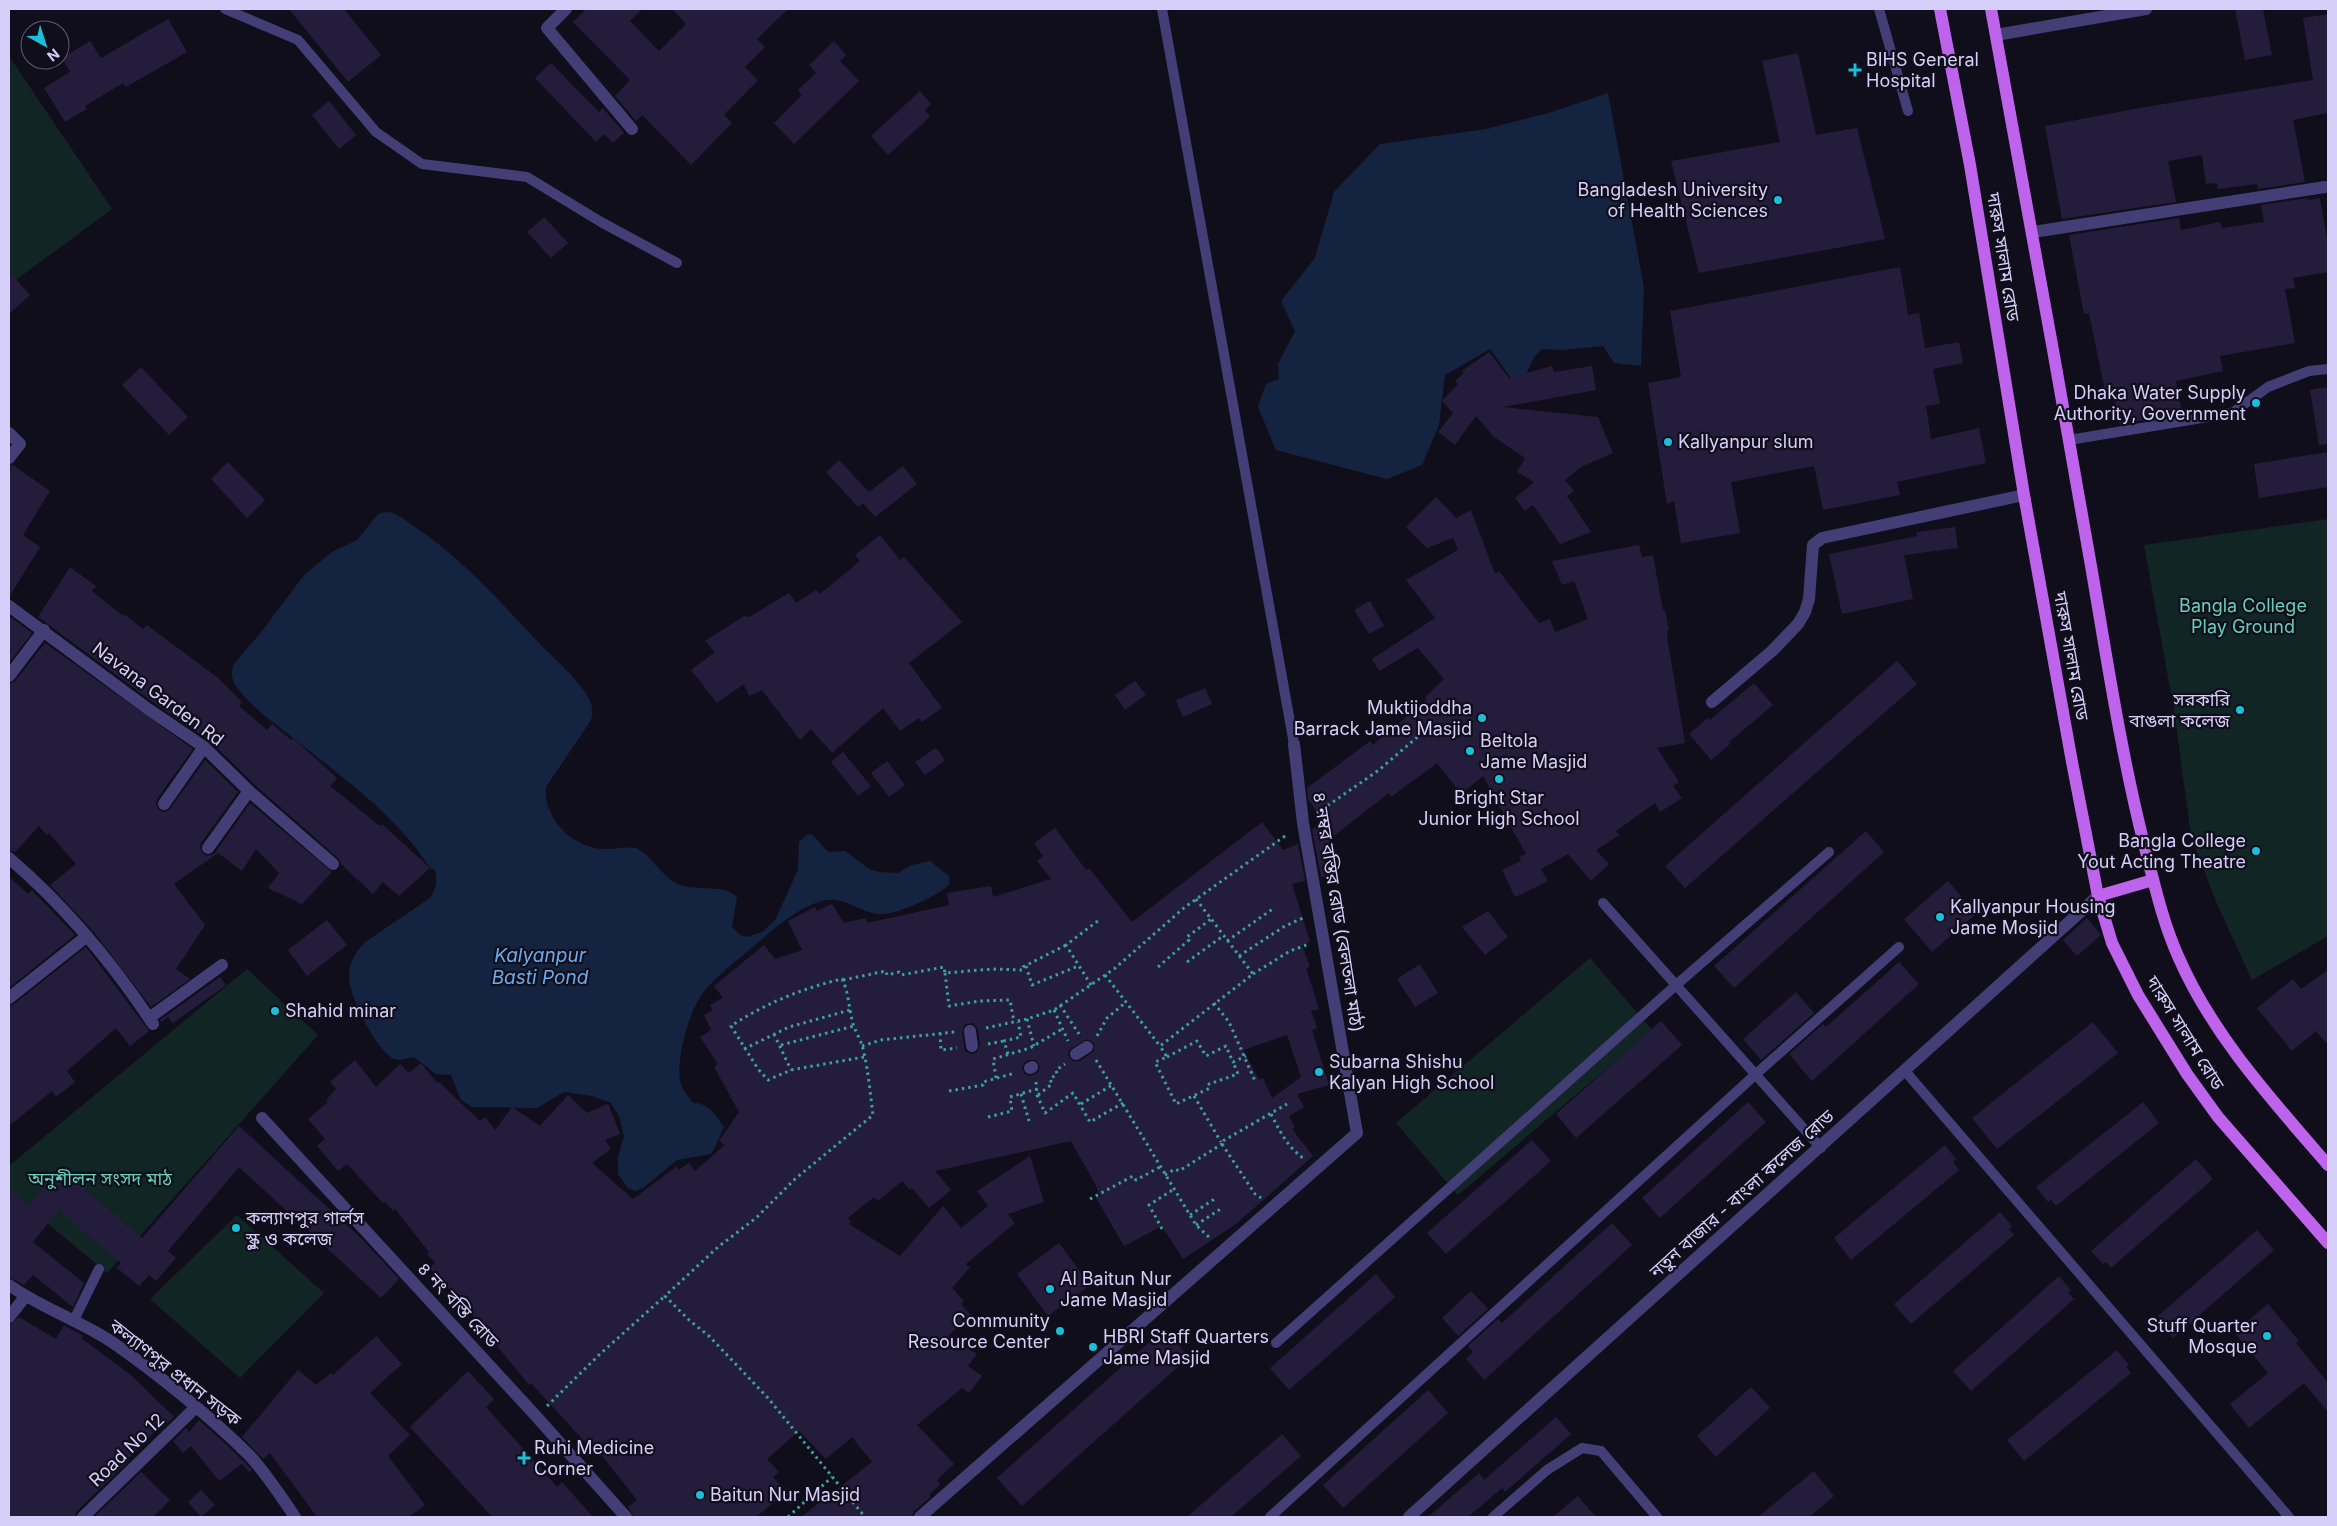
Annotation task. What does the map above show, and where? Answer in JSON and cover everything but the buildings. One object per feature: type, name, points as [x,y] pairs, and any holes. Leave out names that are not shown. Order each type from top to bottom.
[{"type":"main road","name":"দারুস সালাম রোড","points":[[1940,9],[1970,164],[2024,494],[2098,896],[2112,942],[2138,995],[2187,1074],[2218,1117],[2328,1242]]},
{"type":"main road","name":"দারুস সালাম রোড","points":[[1991,9],[2115,706],[2134,804],[2153,880],[2178,956],[2199,998],[2276,1106],[2328,1165]]},
{"type":"main road","points":[[2098,896],[2153,880]]},
{"type":"street","points":[[566,9],[547,28],[632,129]]},
{"type":"street","points":[[1996,36],[2146,9]]},
{"type":"street","points":[[2032,232],[2325,187]]},
{"type":"street","points":[[9,433],[20,444],[9,458]]},
{"type":"street","points":[[1712,702],[1772,650],[1798,624],[1806,612],[1809,599],[1813,545],[1822,538],[2024,494]]},
{"type":"street","name":"Navana Garden Rd","points":[[9,606],[44,630],[148,709],[204,747],[249,791],[333,864]]},
{"type":"street","points":[[9,676],[44,630]]},
{"type":"street","name":"৪ নম্বর বস্তির রোড (বেলতলা মাঠ)","points":[[920,1517],[1357,1133],[1303,823],[1294,744]]},
{"type":"street","points":[[164,804],[204,747]]},
{"type":"street","points":[[208,848],[249,791]]},
{"type":"street","points":[[9,858],[44,889],[87,936],[122,977],[151,1021],[222,965]]},
{"type":"street","name":"নতুন বাজার - বাংলা কলেজ রোড","points":[[1408,1517],[1821,1148],[2098,896]]},
{"type":"street","points":[[9,998],[87,936]]},
{"type":"street","points":[[970,1031],[972,1046]]},
{"type":"street","points":[[1076,1054],[1087,1046]]},
{"type":"street","name":"৪ নং বস্তি রোড","points":[[262,1118],[535,1415],[626,1517]]},
{"type":"street","name":"কল্যাণপুর প্রধান সড়ক","points":[[9,1285],[25,1296],[74,1320],[112,1342],[195,1408],[251,1458],[275,1486],[296,1517]]},
{"type":"street","points":[[9,1317],[25,1296]]},
{"type":"street","name":"Road No 12","points":[[84,1517],[195,1408]]},
{"type":"lane","points":[[225,9],[298,40],[376,132],[422,164],[527,178],[600,222],[677,263]]},
{"type":"lane","points":[[1162,9],[1294,744]]},
{"type":"lane","points":[[1879,9],[1908,110]]},
{"type":"lane","points":[[2069,440],[2232,413],[2268,387],[2308,371],[2328,369]]},
{"type":"lane","points":[[1276,1343],[1675,986],[1829,852]]},
{"type":"lane","points":[[1603,903],[1821,1148]]},
{"type":"lane","points":[[1270,1517],[1756,1074],[1899,947]]},
{"type":"lane","points":[[1906,1071],[2289,1517]]},
{"type":"lane","points":[[74,1320],[99,1268]]},
{"type":"lane","points":[[1493,1517],[1547,1470],[1582,1448],[1601,1451],[1657,1517]]},
{"type":"path","points":[[862,1046],[881,1040],[970,1031],[1027,1020],[1054,1010],[1105,975],[1196,899],[1379,770],[1422,733]]},
{"type":"path","points":[[1196,899],[1253,974]]},
{"type":"path","points":[[1227,941],[1274,908]]},
{"type":"path","points":[[1239,956],[1285,926],[1318,912]]},
{"type":"path","points":[[1158,967],[1189,940],[1187,937],[1211,919]]},
{"type":"path","points":[[945,973],[992,969],[1024,970],[1023,967],[1066,945],[1099,920]]},
{"type":"path","points":[[1188,962],[1223,936]]},
{"type":"path","points":[[1160,1046],[1253,974],[1290,951],[1324,940]]},
{"type":"path","points":[[1066,945],[1091,985]]},
{"type":"path","points":[[1026,966],[1032,985],[1078,966]]},
{"type":"path","points":[[864,1057],[792,1070],[768,1080],[744,1049],[731,1026],[749,1014],[813,986],[886,971],[887,975],[899,972],[901,975],[944,967],[949,1006],[980,1001],[1010,1000],[1021,1036],[1004,1041],[1008,1054]]},
{"type":"path","points":[[1105,975],[1167,1057]]},
{"type":"path","points":[[535,1415],[718,1247],[756,1218],[795,1179],[873,1115],[862,1046],[854,1026],[843,980]]},
{"type":"path","points":[[1087,1046],[1099,1035],[1107,1018],[1125,1003]]},
{"type":"path","points":[[1214,1003],[1229,1022],[1256,1081]]},
{"type":"path","points":[[1060,1005],[1123,1102],[1196,1225],[1223,1251]]},
{"type":"path","points":[[744,1049],[796,1024],[850,1010]]},
{"type":"path","points":[[1054,1010],[1076,1054],[1056,1070],[1057,1074],[1050,1079],[1052,1084],[1037,1095],[1045,1113],[1073,1093],[1090,1122],[1123,1102]]},
{"type":"path","points":[[1027,1020],[1034,1046]]},
{"type":"path","points":[[781,1045],[854,1026]]},
{"type":"path","points":[[996,1078],[992,1060],[1034,1046],[1062,1029]]},
{"type":"path","points":[[774,1034],[792,1070]]},
{"type":"path","points":[[1197,1041],[1206,1056],[1226,1046],[1233,1062],[1238,1074],[1209,1084],[1210,1088],[1176,1104],[1155,1062],[1197,1041]]},
{"type":"path","points":[[1233,1062],[1246,1056]]},
{"type":"path","points":[[949,1091],[983,1085],[983,1082],[996,1080],[996,1078],[1031,1067]]},
{"type":"path","points":[[1081,1104],[1112,1085]]},
{"type":"path","points":[[988,1117],[1012,1111],[1010,1097],[1037,1089]]},
{"type":"path","points":[[1020,1094],[1029,1120]]},
{"type":"path","points":[[1194,1096],[1255,1194],[1274,1207]]},
{"type":"path","points":[[1165,1175],[1175,1169],[1179,1171],[1287,1104]]},
{"type":"path","points":[[1271,1114],[1282,1137],[1292,1150],[1316,1169]]},
{"type":"path","points":[[1090,1199],[1133,1176],[1136,1180],[1160,1166]]},
{"type":"path","points":[[1162,1229],[1149,1205],[1174,1189]]},
{"type":"path","points":[[1190,1215],[1216,1198]]},
{"type":"path","points":[[1196,1225],[1222,1208]]},
{"type":"path","points":[[665,1296],[689,1320],[709,1336],[768,1398],[865,1517]]},
{"type":"path","points":[[788,1517],[832,1477]]},
{"type":"green space","points":[[9,56],[112,209],[9,285]]},
{"type":"green space","name":"Bangla College Play Ground","points":[[2328,519],[2328,936],[2252,980],[2217,904],[2191,836],[2174,710],[2144,545]]},
{"type":"green space","points":[[1590,958],[1652,1030],[1458,1195],[1396,1123]]},
{"type":"green space","name":"অনুশীলন সংসদ মাঠ","points":[[247,969],[318,1035],[107,1273],[9,1191],[9,1166]]},
{"type":"green space","points":[[237,1215],[324,1293],[240,1378],[150,1299]]},
{"type":"water","points":[[1608,93],[1644,288],[1641,366],[1614,363],[1603,346],[1562,350],[1542,349],[1534,358],[1522,381],[1517,386],[1490,349],[1445,375],[1439,425],[1422,465],[1387,479],[1276,450],[1258,407],[1266,384],[1279,379],[1278,364],[1295,331],[1281,301],[1315,258],[1334,192],[1380,144],[1486,129],[1549,113]]},
{"type":"water","name":"Kalyanpur Basti Pond","points":[[385,512],[393,513],[404,519],[433,539],[465,567],[567,671],[586,694],[592,708],[591,720],[546,787],[546,798],[554,819],[561,828],[579,842],[601,849],[636,848],[648,856],[668,877],[680,885],[725,890],[732,893],[737,897],[732,927],[740,935],[747,937],[762,932],[775,920],[798,870],[799,842],[808,834],[813,835],[826,850],[830,852],[845,851],[869,869],[879,872],[898,873],[912,865],[930,861],[949,876],[949,884],[926,900],[904,909],[884,914],[870,912],[837,900],[822,901],[804,908],[779,925],[730,966],[705,990],[694,1008],[685,1033],[680,1059],[680,1080],[683,1089],[693,1103],[707,1107],[715,1114],[724,1127],[711,1154],[677,1160],[643,1188],[635,1191],[628,1188],[618,1174],[618,1157],[624,1136],[619,1116],[611,1103],[592,1096],[564,1092],[537,1108],[472,1107],[461,1100],[451,1075],[436,1074],[414,1057],[402,1060],[395,1059],[388,1055],[380,1046],[365,1023],[350,986],[349,972],[351,963],[355,954],[364,943],[430,898],[436,884],[435,870],[430,868],[417,849],[367,797],[262,713],[248,700],[233,681],[232,672],[234,664],[262,631],[305,574],[332,552],[357,540],[378,514]]},
{"type":"place","name":"BIHS General Hospital","points":[[1855,70]]},
{"type":"place","name":"Bangladesh University of Health Sciences","points":[[1778,200]]},
{"type":"place","name":"Dhaka Water Supply Authority, Government","points":[[2256,403]]},
{"type":"place","name":"Kallyanpur slum","points":[[1668,442]]},
{"type":"place","name":"সরকারি বাঙলা কলেজ","points":[[2240,710]]},
{"type":"place","name":"Muktijoddha Barrack Jame Masjid","points":[[1482,718]]},
{"type":"place","name":"Beltola Jame Masjid","points":[[1470,751]]},
{"type":"place","name":"Bright Star Junior High School","points":[[1499,779]]},
{"type":"place","name":"Bangla College Yout Acting Theatre","points":[[2256,851]]},
{"type":"place","name":"Kallyanpur Housing Jame Mosjid","points":[[1940,917]]},
{"type":"place","name":"Shahid minar","points":[[275,1011]]},
{"type":"place","name":"Subarna Shishu Kalyan High School","points":[[1319,1072]]},
{"type":"place","name":"কল্যাণপুর গার্লস স্কুল ও কলেজ","points":[[236,1228]]},
{"type":"place","name":"Al Baitun Nur Jame Masjid","points":[[1050,1289]]},
{"type":"place","name":"Community Resource Center","points":[[1060,1331]]},
{"type":"place","name":"Stuff Quarter Mosque","points":[[2267,1336]]},
{"type":"place","name":"HBRI Staff Quarters Jame Masjid","points":[[1093,1347]]},
{"type":"place","name":"Ruhi Medicine Corner","points":[[524,1458]]},
{"type":"place","name":"Baitun Nur Masjid","points":[[700,1495]]}]
